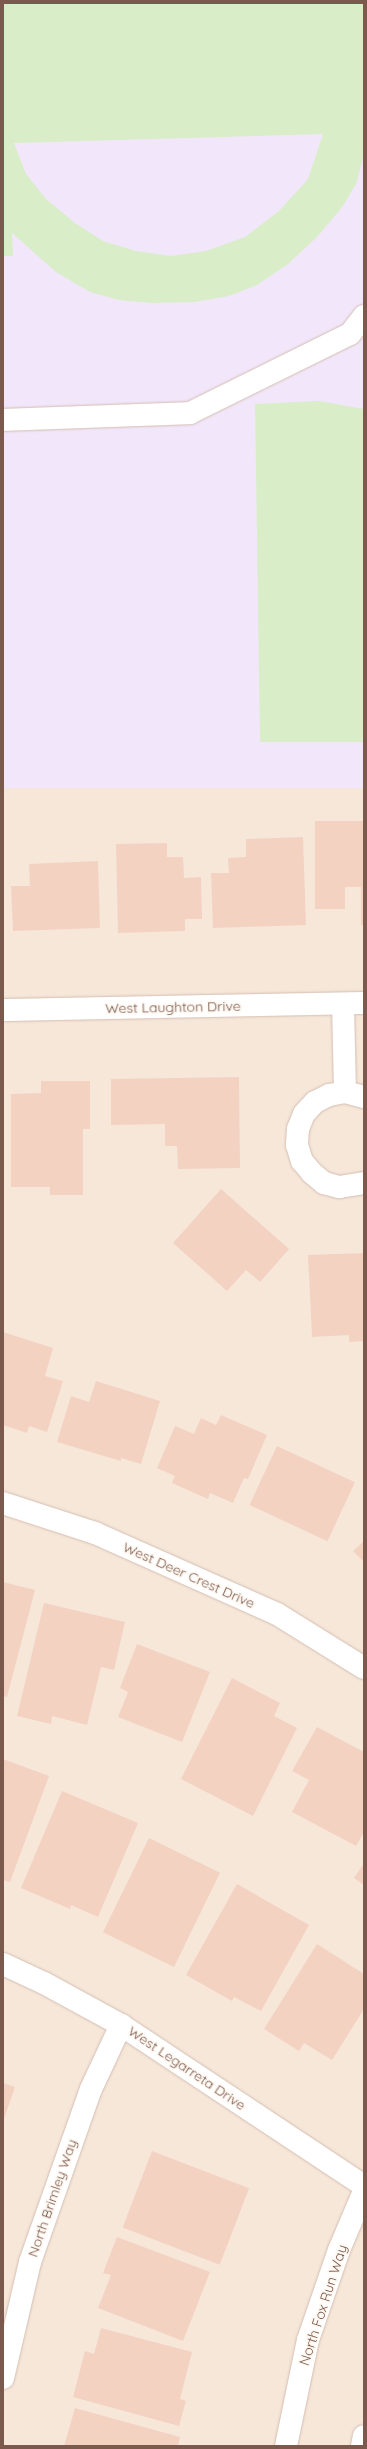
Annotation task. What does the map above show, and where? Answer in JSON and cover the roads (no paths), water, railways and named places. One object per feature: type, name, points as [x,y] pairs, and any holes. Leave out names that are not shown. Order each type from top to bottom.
[{"type":"street","points":[[3,420],[190,413],[350,334],[364,316]]},
{"type":"street","name":"West Laughton Drive","points":[[3,1010],[354,1004],[354,1094],[329,1095],[320,1100],[304,1114],[298,1129],[297,1145],[302,1160],[312,1173],[324,1183],[339,1187],[364,1182]]},
{"type":"street","name":"West Deer Crest Drive","points":[[3,1503],[95,1533],[277,1614],[364,1668]]},
{"type":"street","name":"West Legarreta Drive","points":[[3,1964],[44,1983],[122,2025],[364,2186]]},
{"type":"street","name":"North Brimley Way","points":[[3,2378],[30,2262],[91,2089],[122,2025]]},
{"type":"street","name":"North Fox Run Way","points":[[286,2446],[308,2340],[339,2250],[364,2191]]},
{"type":"street","points":[[362,2446],[364,2436]]}]
